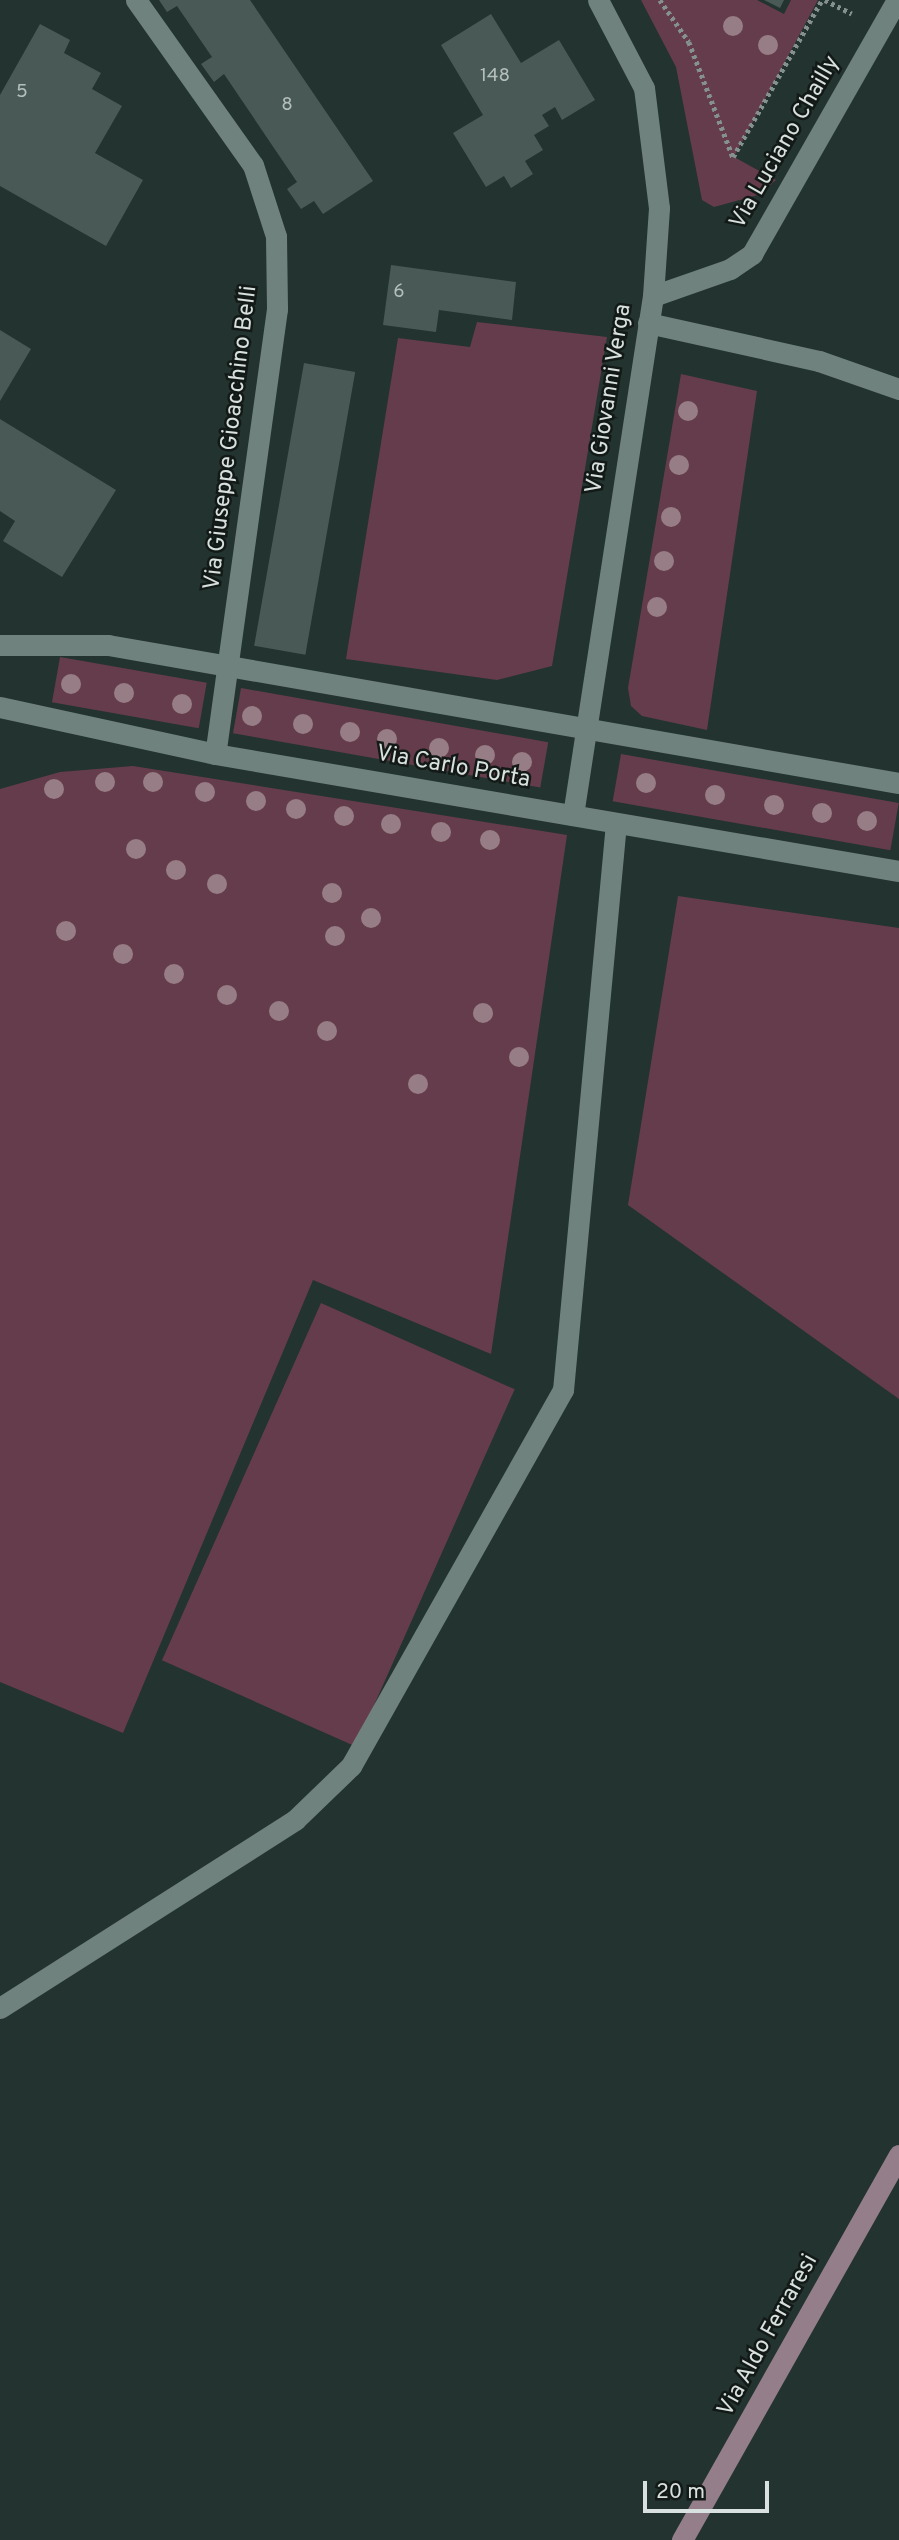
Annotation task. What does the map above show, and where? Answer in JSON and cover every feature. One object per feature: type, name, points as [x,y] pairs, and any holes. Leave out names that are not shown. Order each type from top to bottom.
[{"type":"main road","name":"Via Aldo Ferraresi","points":[[682,2540],[899,2155]]},
{"type":"street","name":"Via Giuseppe Gioacchino Belli","points":[[136,0],[253,165],[276,236],[277,309],[215,754]]},
{"type":"street","name":"Via Giovanni Verga","points":[[573,815],[584,728],[653,296],[659,208],[651,120],[632,59],[598,0]]},
{"type":"street","name":"Via Luciano Chailly","points":[[653,296],[730,270],[758,246],[897,0]]},
{"type":"street","points":[[648,323],[819,361],[899,390]]},
{"type":"street","points":[[0,645],[108,645],[899,783]]},
{"type":"street","name":"Via Carlo Porta","points":[[0,707],[215,754],[899,870]]},
{"type":"street","points":[[0,2008],[295,1820],[351,1766],[563,1390],[616,822]]},
{"type":"path","points":[[660,0],[689,42],[733,157],[822,0]]},
{"type":"shaded area","points":[[641,0],[757,0],[784,14],[791,0],[818,0],[734,157],[776,180],[758,195],[714,207],[702,200],[676,67]]},
{"type":"shaded area","points":[[477,322],[607,337],[552,666],[497,680],[346,659],[398,338],[470,347]]},
{"type":"shaded area","points":[[681,374],[757,391],[707,730],[642,716],[631,706],[628,688]]},
{"type":"shaded area","points":[[60,657],[207,683],[199,728],[52,702]]},
{"type":"shaded area","points":[[241,688],[548,742],[540,787],[233,733]]},
{"type":"shaded area","points":[[621,754],[899,803],[890,850],[613,801]]},
{"type":"shaded area","points":[[133,766],[567,835],[491,1354],[313,1280],[123,1733],[0,1682],[0,789],[60,772]]},
{"type":"shaded area","points":[[678,896],[899,928],[899,1399],[628,1205]]},
{"type":"shaded area","points":[[321,1303],[515,1389],[356,1746],[162,1660]]},
{"type":"building","points":[[159,0],[250,0],[373,181],[323,214],[314,201],[301,209],[287,189],[297,182],[224,74],[214,82],[201,64],[212,57],[177,6],[167,12]]},
{"type":"building","points":[[764,0],[784,0],[780,8]]},
{"type":"building","points":[[491,14],[521,63],[559,40],[595,100],[562,120],[555,107],[542,115],[549,126],[534,135],[543,150],[525,161],[533,174],[511,188],[504,176],[486,187],[453,133],[483,115],[441,45]]},
{"type":"building","points":[[40,24],[70,40],[64,53],[101,73],[92,89],[122,106],[95,153],[143,180],[106,246],[0,186],[0,95]]},
{"type":"building","points":[[391,265],[516,282],[512,320],[439,310],[436,332],[383,325]]},
{"type":"building","points":[[0,330],[31,349],[0,401]]},
{"type":"building","points":[[304,363],[355,372],[305,655],[254,646]]},
{"type":"building","points":[[0,419],[116,490],[62,577],[3,541],[15,521],[0,511]]}]
